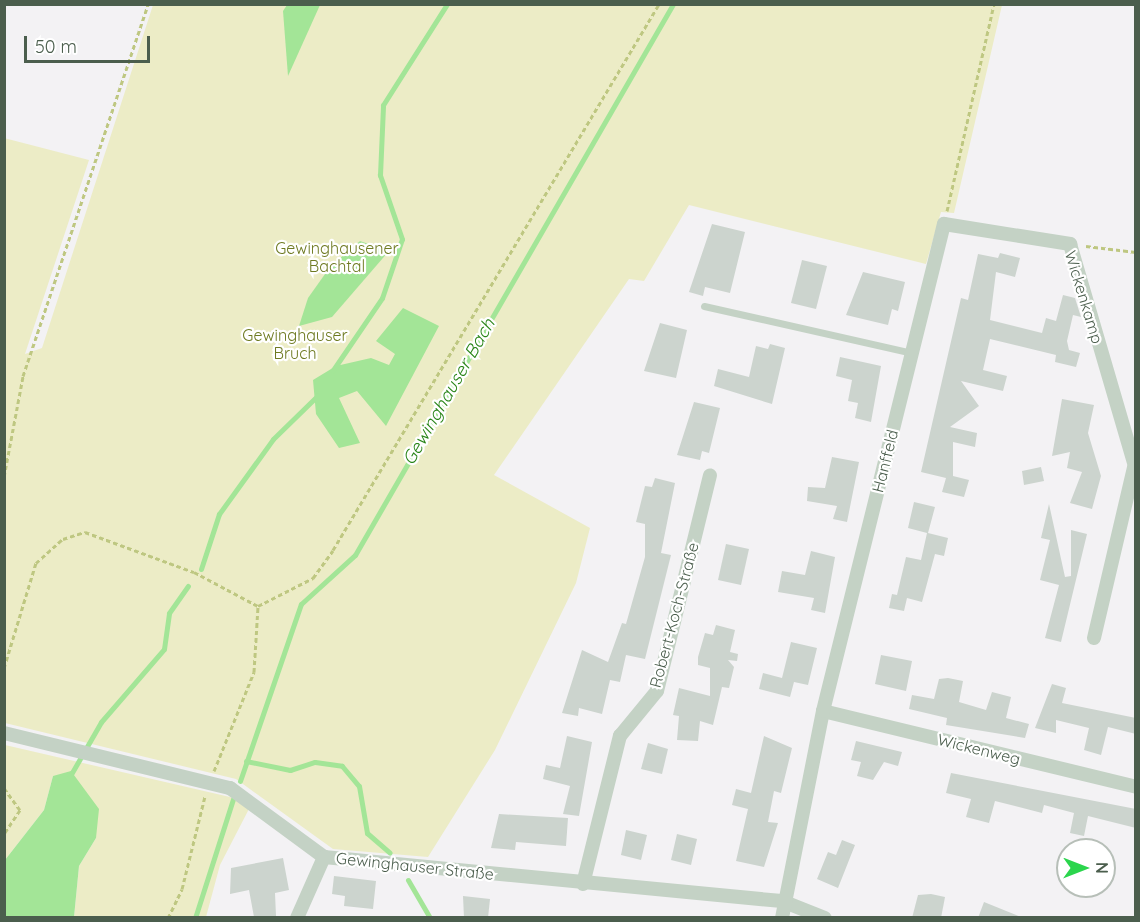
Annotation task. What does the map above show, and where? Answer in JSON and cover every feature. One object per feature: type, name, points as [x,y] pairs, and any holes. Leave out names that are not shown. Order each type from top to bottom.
[{"type":"street","name":"Wickenkamp","points":[[944,224],[1070,244],[1135,469]]},
{"type":"street","name":"Hanffeld","points":[[782,918],[782,901],[823,711],[944,224]]},
{"type":"street","points":[[1094,638],[1135,469]]},
{"type":"street","name":"Robert-Koch-Straße","points":[[583,884],[620,736],[657,691],[710,475]]},
{"type":"street","name":"Wickenweg","points":[[823,711],[1136,787]]},
{"type":"street","name":"Gewinghauser Straße","points":[[4,733],[72,748],[237,791],[324,857],[583,884],[782,901],[825,918]]},
{"type":"street","points":[[297,918],[324,857]]},
{"type":"lane","points":[[704,306],[912,353]]},
{"type":"path","points":[[4,477],[23,376],[148,4]]},
{"type":"path","points":[[258,606],[313,578],[333,550],[659,4]]},
{"type":"path","points":[[944,224],[994,4]]},
{"type":"path","points":[[1070,244],[1136,252]]},
{"type":"path","points":[[4,668],[36,563],[63,538],[85,532],[194,572],[258,606]]},
{"type":"path","points":[[168,918],[182,889],[208,783],[254,672],[258,606]]},
{"type":"path","points":[[4,788],[20,810],[4,834]]},
{"type":"green space","name":"Gewinghausener Bachtal","points":[[153,5],[1002,5],[954,213],[941,212],[926,264],[689,205],[644,281],[629,279],[494,475],[590,528],[576,583],[495,750],[428,857],[333,849],[236,779],[5,723],[4,138],[89,160],[25,354],[42,348]]},
{"type":"green space","points":[[5,745],[230,797],[250,807],[220,865],[206,917],[74,917],[79,866],[96,838],[53,776],[44,810],[5,860]]},
{"type":"shaded area","points":[[287,5],[320,5],[288,76],[283,11]]},
{"type":"shaded area","points":[[360,241],[389,251],[332,317],[299,326],[308,298],[330,267]]},
{"type":"shaded area","points":[[403,308],[439,326],[386,426],[357,391],[339,398],[360,443],[339,448],[316,414],[313,380],[336,366],[371,358],[389,365],[395,354],[376,341]]},
{"type":"shaded area","points":[[71,771],[99,809],[96,838],[79,866],[74,917],[5,917],[5,860],[44,810],[53,776]]},
{"type":"building","points":[[712,224],[745,232],[730,293],[705,287],[703,296],[689,292]]},
{"type":"building","points":[[1000,253],[1020,258],[1015,277],[996,272],[990,320],[1042,333],[1046,318],[1056,321],[1063,295],[1075,298],[1081,317],[1073,315],[1067,341],[1069,350],[1080,353],[1076,367],[1055,362],[1056,355],[990,339],[983,370],[1007,376],[1003,391],[961,381],[979,406],[950,427],[977,433],[975,447],[953,442],[953,476],[969,480],[964,497],[942,492],[946,478],[921,472],[961,298],[968,300],[978,254],[998,258]]},
{"type":"building","points":[[802,260],[827,266],[816,309],[791,303]]},
{"type":"building","points":[[863,272],[905,282],[898,311],[892,309],[888,325],[846,315]]},
{"type":"building","points":[[660,323],[687,330],[676,378],[644,371]]},
{"type":"building","points":[[770,344],[785,348],[772,404],[714,386],[718,369],[749,377],[756,346],[768,349]]},
{"type":"building","points":[[840,357],[881,366],[871,422],[855,418],[858,403],[848,401],[852,380],[836,376]]},
{"type":"building","points":[[1062,399],[1094,405],[1088,433],[1101,476],[1092,509],[1070,503],[1082,472],[1067,468],[1070,452],[1052,456]]},
{"type":"building","points":[[694,402],[720,408],[709,453],[702,451],[700,460],[677,455]]},
{"type":"building","points":[[832,457],[859,462],[847,522],[833,519],[837,506],[807,501],[808,487],[825,488]]},
{"type":"building","points":[[1041,467],[1044,481],[1024,485],[1022,471]]},
{"type":"building","points":[[655,478],[675,483],[661,553],[671,555],[645,659],[626,655],[620,682],[610,680],[602,714],[579,708],[578,716],[562,713],[582,650],[608,662],[622,623],[626,624],[645,557],[645,524],[636,522],[645,486],[652,487]]},
{"type":"building","points":[[914,502],[935,507],[928,533],[948,538],[944,556],[935,554],[922,602],[907,598],[904,611],[889,608],[892,594],[897,595],[906,557],[921,560],[927,533],[908,528]]},
{"type":"building","points":[[1049,504],[1065,577],[1071,576],[1071,530],[1087,534],[1061,642],[1045,638],[1059,585],[1040,580],[1050,540],[1041,538]]},
{"type":"building","points":[[726,544],[749,549],[741,585],[718,580]]},
{"type":"building","points":[[811,551],[835,557],[825,613],[811,610],[814,598],[778,592],[782,571],[805,575]]},
{"type":"building","points":[[716,625],[735,630],[730,652],[738,654],[737,661],[728,660],[734,667],[729,688],[722,687],[713,725],[700,721],[698,741],[677,740],[679,716],[673,715],[679,688],[710,696],[710,668],[698,665],[698,657],[705,633],[713,635]]},
{"type":"building","points":[[791,642],[817,648],[808,685],[794,682],[790,697],[759,689],[763,673],[782,678]]},
{"type":"building","points":[[881,655],[912,661],[906,691],[875,684]]},
{"type":"building","points":[[939,679],[963,681],[959,702],[986,710],[992,692],[1011,697],[1006,718],[1029,724],[1025,738],[946,725],[947,718],[909,709],[912,695],[934,699]]},
{"type":"building","points":[[1052,684],[1066,688],[1062,703],[1136,718],[1136,734],[1108,727],[1101,755],[1084,750],[1089,728],[1056,720],[1056,733],[1035,728]]},
{"type":"building","points":[[567,736],[592,742],[579,816],[563,814],[570,786],[543,779],[546,765],[560,768]]},
{"type":"building","points":[[764,736],[792,748],[781,793],[774,791],[768,822],[778,823],[764,867],[736,861],[748,809],[732,805],[736,789],[751,793]]},
{"type":"building","points":[[856,741],[902,752],[898,766],[884,762],[873,780],[857,776],[861,762],[851,760]]},
{"type":"building","points":[[648,743],[668,749],[662,774],[641,769]]},
{"type":"building","points":[[951,773],[1136,809],[1136,828],[1088,816],[1084,836],[1070,833],[1074,813],[1044,805],[1042,813],[995,801],[989,823],[966,817],[971,799],[946,793]]},
{"type":"building","points":[[499,814],[568,818],[566,846],[516,842],[515,850],[491,848]]},
{"type":"building","points":[[626,830],[647,835],[641,860],[621,855]]},
{"type":"building","points":[[677,834],[697,839],[691,865],[671,860]]},
{"type":"building","points":[[842,840],[855,845],[838,888],[817,879],[828,852],[836,855]]},
{"type":"building","points":[[283,858],[289,890],[275,893],[276,916],[254,917],[249,890],[230,894],[231,868]]},
{"type":"building","points":[[334,876],[376,881],[373,909],[344,906],[345,896],[332,894]]},
{"type":"building","points":[[931,894],[945,897],[941,918],[912,918],[918,895]]},
{"type":"building","points":[[463,896],[490,899],[488,918],[464,918]]},
{"type":"building","points":[[984,902],[1021,917],[1021,918],[978,918]]},
{"type":"waterway","points":[[333,370],[382,298],[402,239],[380,175],[383,105],[447,4]]},
{"type":"waterway","name":"Gewinghauser Bach","points":[[240,781],[301,604],[355,555],[673,4]]},
{"type":"waterway","points":[[201,569],[219,514],[273,439],[317,396]]},
{"type":"waterway","points":[[70,776],[101,722],[164,649],[169,613],[188,586]]},
{"type":"waterway","points":[[246,761],[290,770],[315,762],[342,766],[359,786],[367,833],[390,853]]},
{"type":"waterway","name":"Gewinghauser Bach","points":[[195,918],[233,799]]},
{"type":"waterway","points":[[408,880],[430,918]]},
{"type":"park label","name":"Gewinghauser Bruch","points":[[295,344]]}]
